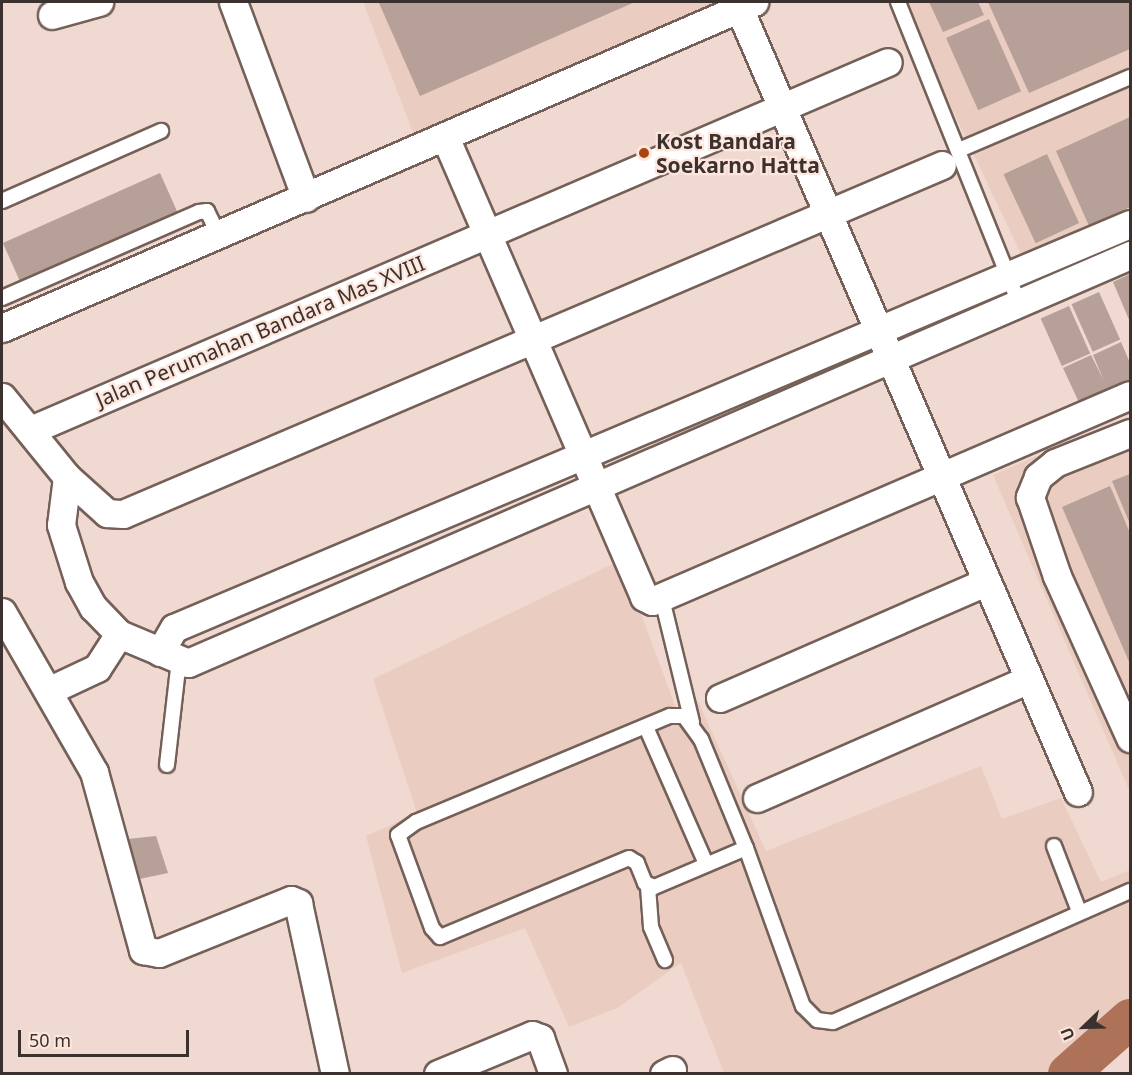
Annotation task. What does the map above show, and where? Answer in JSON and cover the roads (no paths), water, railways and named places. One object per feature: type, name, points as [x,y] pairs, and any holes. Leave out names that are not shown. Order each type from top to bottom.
[{"type":"street","points":[[52,15],[99,2]]},
{"type":"street","points":[[232,2],[306,198]]},
{"type":"street","points":[[2,328],[218,234],[446,139],[747,5],[783,107],[886,343],[983,583],[1078,792]]},
{"type":"street","name":"Jalan Perumahan Bandara Mas XVIII","points":[[33,429],[888,62]]},
{"type":"street","points":[[446,139],[534,338],[644,597],[662,599],[1131,395]]},
{"type":"street","points":[[2,397],[33,429],[67,477],[106,513],[123,514],[950,158]]},
{"type":"street","points":[[67,477],[61,525],[66,550],[93,607],[119,634],[188,663],[597,485],[886,343],[1008,278],[1131,224]]},
{"type":"street","points":[[170,656],[174,628],[584,455],[886,343],[1019,303],[1131,255]]},
{"type":"street","points":[[1130,735],[1057,576],[1030,497],[1038,477],[1055,463],[1131,433]]},
{"type":"street","points":[[720,698],[983,583]]},
{"type":"street","points":[[2,612],[10,641],[48,691],[94,772],[143,950],[159,953],[291,900],[298,903],[335,1074]]},
{"type":"street","points":[[48,691],[97,668],[119,634]]},
{"type":"street","points":[[757,798],[1027,680]]},
{"type":"street","points":[[438,1074],[532,1035],[540,1038],[553,1074]]},
{"type":"lane","points":[[898,2],[950,158],[1019,303]]},
{"type":"lane","points":[[950,158],[1131,77]]},
{"type":"lane","points":[[2,201],[161,131]]},
{"type":"lane","points":[[2,298],[199,212],[207,211],[218,234]]},
{"type":"lane","points":[[662,599],[692,722],[746,848],[803,1006],[817,1020],[833,1022],[1079,911],[1131,891]]},
{"type":"lane","points":[[167,765],[170,656]]},
{"type":"lane","points":[[665,960],[651,927],[648,887],[629,858],[440,937],[432,928],[398,835],[416,822],[670,716],[692,722]]},
{"type":"lane","points":[[646,727],[706,864]]},
{"type":"lane","points":[[1054,846],[1079,911]]},
{"type":"lane","points":[[648,887],[746,848]]},
{"type":"waterway","points":[[1068,1074],[1130,1019]]},
{"type":"place","name":"Kost Bandara Soekarno Hatta","points":[[644,153]]}]
